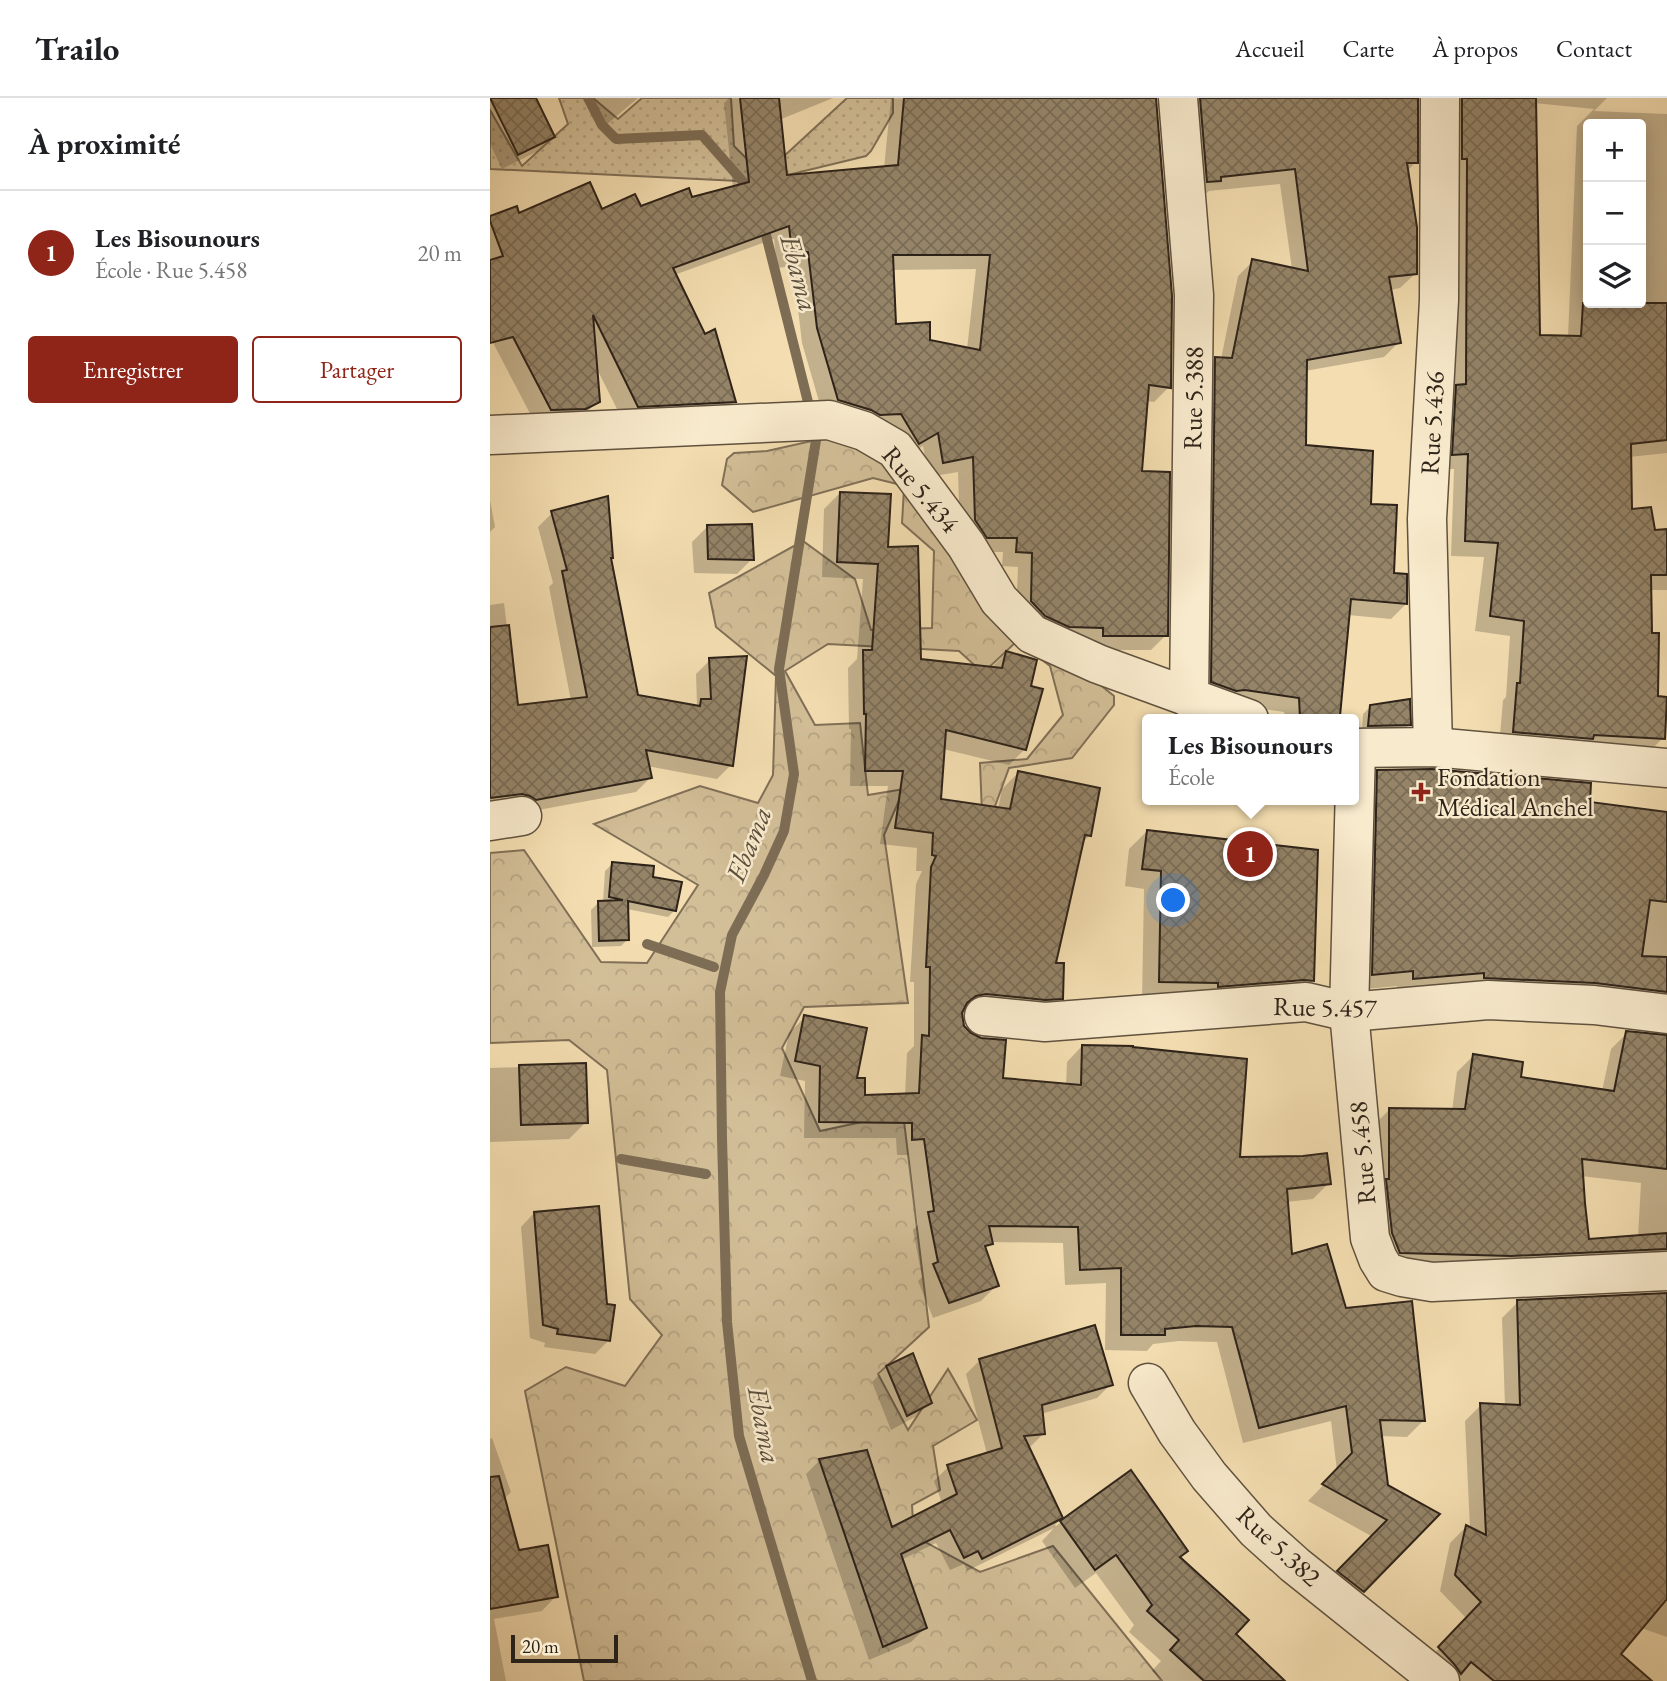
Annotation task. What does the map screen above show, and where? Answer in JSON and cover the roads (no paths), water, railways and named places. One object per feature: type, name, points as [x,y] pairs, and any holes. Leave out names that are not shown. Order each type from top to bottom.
[{"type":"street","name":"Rue 5.388","points":[[1178,98],[1194,295],[1189,698]]},
{"type":"street","name":"Rue 5.436","points":[[1433,747],[1427,519],[1439,300],[1440,98]]},
{"type":"street","name":"Rue 5.434","points":[[490,435],[821,421],[864,430],[895,449],[966,545],[999,600],[1032,634],[1098,664],[1235,714]]},
{"type":"street","points":[[1359,749],[1433,747],[1667,768]]},
{"type":"street","name":"Rue 5.458","points":[[1354,805],[1349,1012],[1370,1238],[1386,1272],[1432,1282],[1667,1271]]},
{"type":"street","name":"Rue 5.457","points":[[984,1016],[1045,1022],[1306,1002],[1349,1012],[1488,1000],[1594,1005],[1667,1014]]},
{"type":"street","name":"Rue 5.382","points":[[1147,1383],[1177,1432],[1256,1530],[1295,1565],[1440,1681]]},
{"type":"waterway","name":"Ebama","points":[[588,98],[602,125],[616,139],[702,135],[752,192]]},
{"type":"waterway","name":"Ebama","points":[[763,223],[809,406],[818,428],[779,669],[794,774],[784,831],[732,935],[720,992],[727,1322],[739,1436],[812,1681]]},
{"type":"waterway","points":[[647,944],[714,967]]},
{"type":"waterway","points":[[621,1159],[706,1174]]},
{"type":"place","name":"Fondation Médical Anchel","points":[[1421,792]]},
{"type":"place","name":"Les Bisounours","points":[[1250,854]]}]
